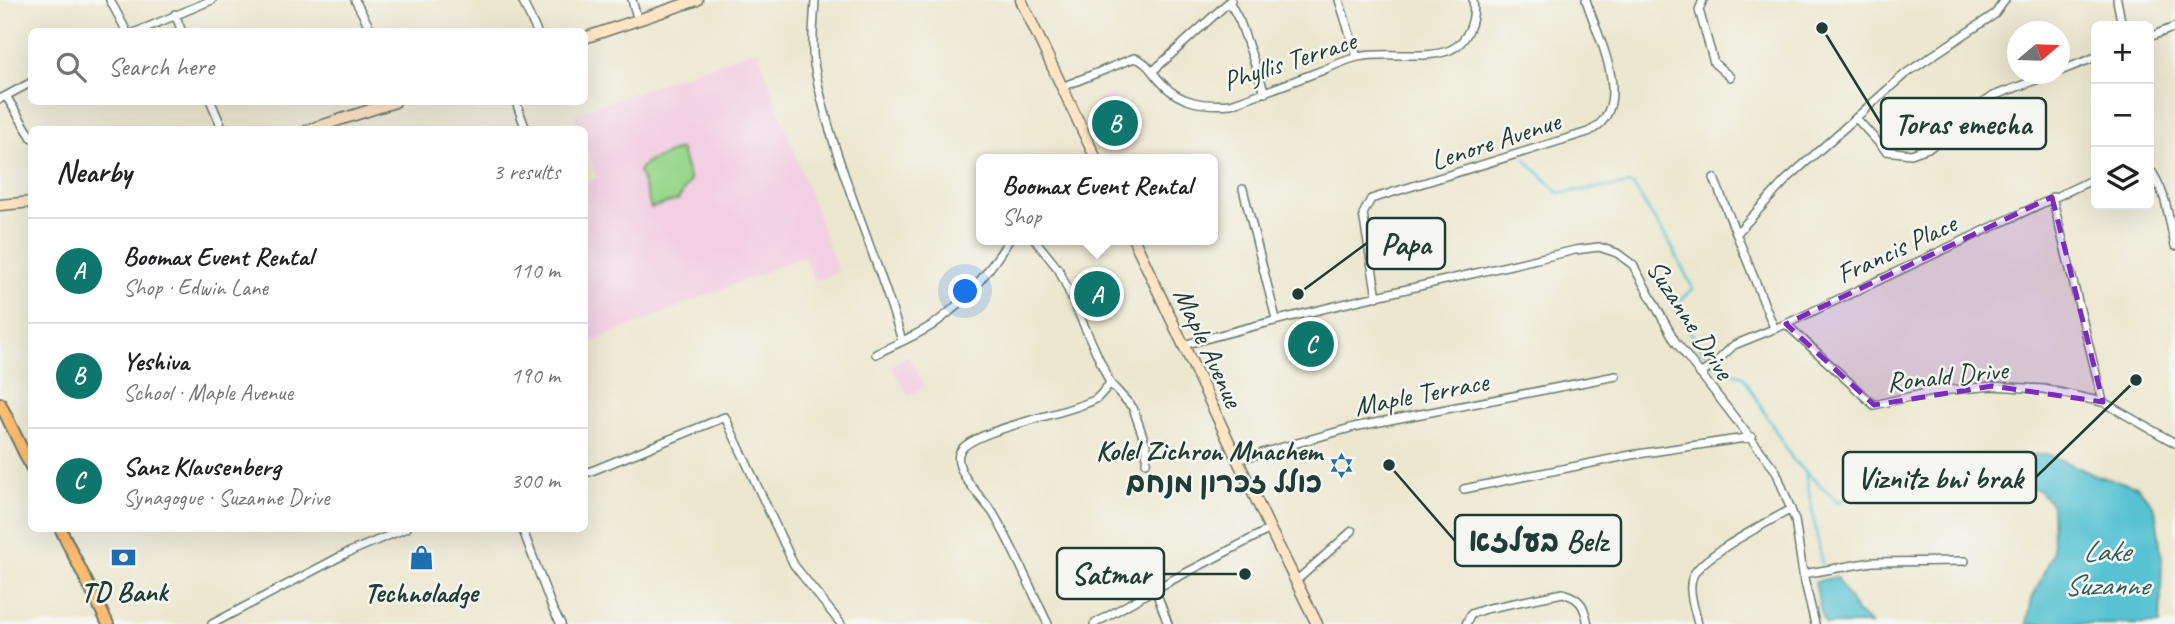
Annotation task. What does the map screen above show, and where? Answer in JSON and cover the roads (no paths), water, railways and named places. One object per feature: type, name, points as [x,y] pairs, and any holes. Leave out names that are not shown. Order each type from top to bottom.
[{"type":"main road","points":[[0,403],[28,460]]},
{"type":"main road","points":[[62,532],[108,624]]},
{"type":"street","points":[[110,0],[125,28]]},
{"type":"street","points":[[145,28],[212,0]]},
{"type":"street","points":[[355,0],[370,28]]},
{"type":"street","points":[[522,0],[535,28]]},
{"type":"street","points":[[632,0],[638,20]]},
{"type":"street","points":[[588,37],[696,0]]},
{"type":"street","points":[[815,0],[814,62],[833,138],[902,341]]},
{"type":"street","points":[[1021,0],[1094,154]]},
{"type":"street","points":[[1339,0],[1357,57]]},
{"type":"street","name":"Phyllis Terrace","points":[[1062,87],[1127,59],[1139,59],[1176,95],[1197,104],[1231,104],[1357,57],[1400,53],[1429,54],[1450,50],[1460,43],[1473,22],[1473,0]]},
{"type":"street","name":"Lenore Avenue","points":[[1377,297],[1363,214],[1371,200],[1588,132],[1605,122],[1612,103],[1610,74],[1586,0]]},
{"type":"street","points":[[1703,0],[1699,10],[1714,63],[1730,77]]},
{"type":"street","points":[[1737,233],[1786,180],[1905,74],[1995,14],[2005,0]]},
{"type":"street","points":[[2117,0],[2121,21]]},
{"type":"street","points":[[1153,71],[1230,1],[1265,93]]},
{"type":"street","points":[[175,14],[180,28]]},
{"type":"street","points":[[2154,35],[2175,27]]},
{"type":"street","points":[[2070,67],[2091,59]]},
{"type":"street","points":[[28,84],[3,98],[28,132]]},
{"type":"street","points":[[1856,117],[1886,151],[1911,154],[1931,147],[1969,113],[1993,96],[2025,84]]},
{"type":"street","points":[[212,105],[221,126]]},
{"type":"street","points":[[320,126],[386,105]]},
{"type":"street","points":[[517,105],[525,126]]},
{"type":"street","points":[[2154,175],[2164,199],[2175,246]]},
{"type":"street","points":[[1714,178],[1774,328]]},
{"type":"street","name":"Francis Place","points":[[1718,360],[1734,345],[1786,324],[2091,180]]},
{"type":"street","points":[[1243,189],[1276,319]]},
{"type":"street","points":[[2052,197],[2103,402]]},
{"type":"street","points":[[0,205],[28,202]]},
{"type":"street","points":[[876,354],[933,324],[960,304],[993,266],[1006,245]]},
{"type":"street","points":[[1039,245],[1059,270],[1110,383],[1133,408],[1147,448],[1146,463]]},
{"type":"street","name":"Maple Avenue","points":[[1136,245],[1317,624]]},
{"type":"street","name":"Suzanne Drive","points":[[1183,345],[1276,319],[1575,250],[1599,247],[1618,253],[1633,265],[1675,341],[1776,471],[1791,509],[1815,624]]},
{"type":"street","name":"Ronald Drive","points":[[1786,324],[1874,405],[1930,392],[1992,386],[2044,389],[2103,402],[2175,443]]},
{"type":"street","name":"Suzanne Drive","points":[[1700,374],[1718,360]]},
{"type":"street","name":"Maple Terrace","points":[[1237,460],[1353,427],[1616,376]]},
{"type":"street","points":[[1048,624],[992,512],[975,492],[959,463],[959,454],[965,444],[989,434],[1098,398],[1110,383]]},
{"type":"street","points":[[588,472],[725,417],[794,565],[841,624]]},
{"type":"street","points":[[1464,488],[1631,456],[1752,437]]},
{"type":"street","points":[[1698,624],[1692,599],[1692,577],[1704,561],[1791,509]]},
{"type":"street","points":[[1094,624],[1270,529]]},
{"type":"street","points":[[1296,581],[1352,531]]},
{"type":"street","points":[[212,624],[347,553],[397,532]]},
{"type":"street","points":[[524,532],[553,610],[561,624]]},
{"type":"street","points":[[1803,574],[1872,562],[1965,561]]},
{"type":"street","points":[[1155,589],[1168,624]]},
{"type":"street","points":[[1466,624],[1471,614],[1485,608],[1563,593],[1575,597],[1584,608],[1588,624]]},
{"type":"water","name":"Lake Suzanne","points":[[2050,455],[2097,476],[2137,486],[2155,508],[2162,559],[2160,624],[2027,624],[2032,599],[2053,553],[2052,504],[2037,489],[1985,478],[1943,477],[1899,483],[1872,491],[1868,477],[1921,458]]},
{"type":"water","points":[[1836,577],[1857,612],[1871,624],[1826,624],[1822,618],[1815,582]]},
{"type":"waterway","points":[[1524,158],[1559,193],[1632,184],[1672,247],[1693,289],[1674,306],[1705,355],[1721,370],[1743,376],[1793,460],[1838,502],[1874,485]]},
{"type":"waterway","points":[[1805,471],[1822,564]]},
{"type":"place","name":"Toras emecha","points":[[1822,28]]},
{"type":"place","name":"Yeshiva","points":[[1115,123]]},
{"type":"place","name":"Boomax Event Rental","points":[[1097,294]]},
{"type":"place","name":"Papa","points":[[1298,294]]},
{"type":"place","name":"Sanz Klausenberg","points":[[1311,344]]},
{"type":"place","name":"Viznitz bni brak","points":[[2136,380]]},
{"type":"place","name":"בעלזא Belz","points":[[1389,465]]},
{"type":"place","name":"Kolel Zichron Mnachem כולל זכרון מנחם","points":[[1342,466]]},
{"type":"place","name":"TD Bank","points":[[124,557]]},
{"type":"place","name":"Technoladge","points":[[421,558]]},
{"type":"place","name":"Satmar","points":[[1245,574]]}]
